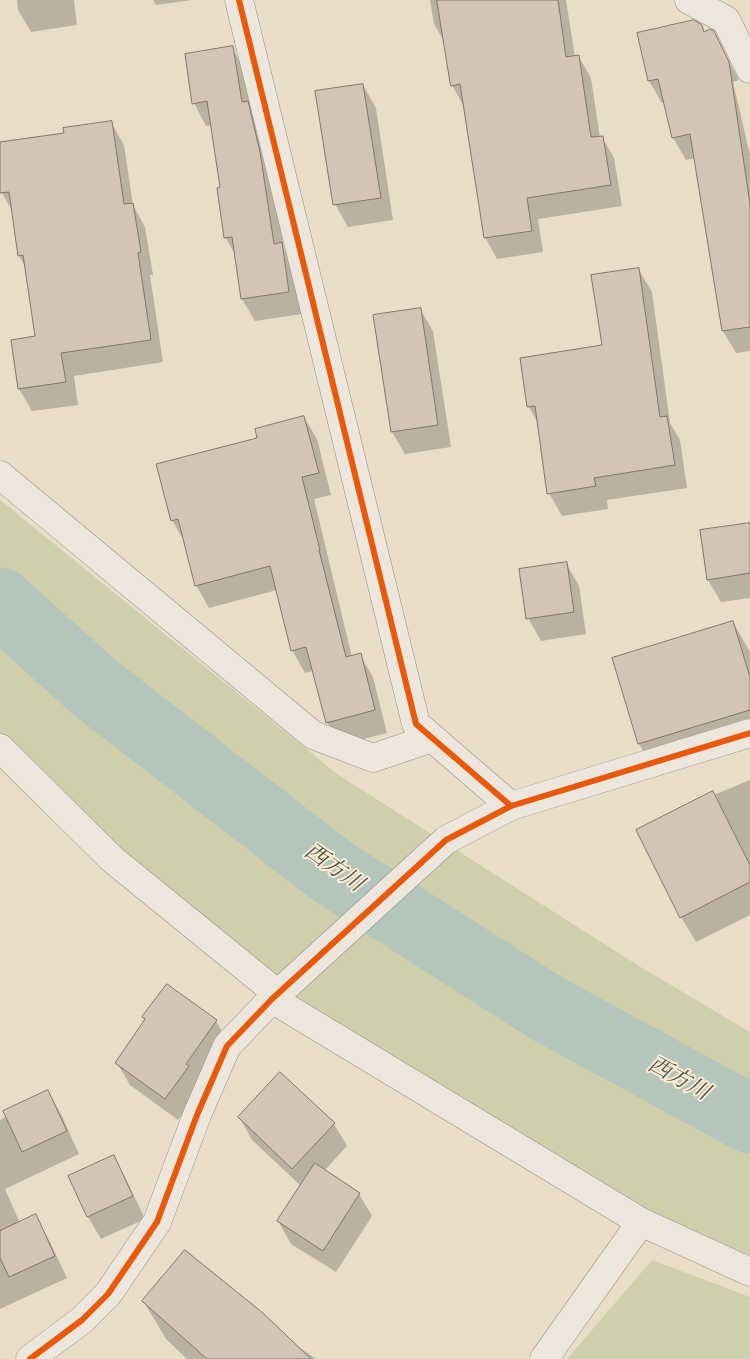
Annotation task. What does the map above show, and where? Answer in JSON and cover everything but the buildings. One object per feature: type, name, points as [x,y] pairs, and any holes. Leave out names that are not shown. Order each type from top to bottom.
[{"type":"street","points":[[239,0],[416,724],[511,806]]},
{"type":"street","points":[[706,2],[726,20],[750,69]]},
{"type":"street","points":[[0,476],[313,735],[373,758],[432,738]]},
{"type":"street","points":[[30,1359],[82,1320],[108,1294],[157,1222],[197,1115],[227,1046],[275,996],[446,840],[511,806],[750,733]]},
{"type":"street","points":[[0,748],[112,859],[275,996],[641,1222],[750,1272]]},
{"type":"street","points":[[544,1359],[641,1222]]},
{"type":"green space","points":[[0,500],[337,774],[639,966],[750,1032],[750,1255],[641,1222],[303,1017],[0,740]]},
{"type":"green space","points":[[652,1260],[750,1297],[750,1359],[567,1359]]},
{"type":"waterway","name":"西方川","points":[[0,602],[94,687],[333,872],[548,1009],[750,1119]]},
{"type":"cycle path","points":[[239,0],[416,724],[511,806]]},
{"type":"cycle path","points":[[30,1359],[82,1320],[108,1294],[157,1222],[197,1115],[227,1046],[272,999],[446,840],[511,806],[750,733]]}]
